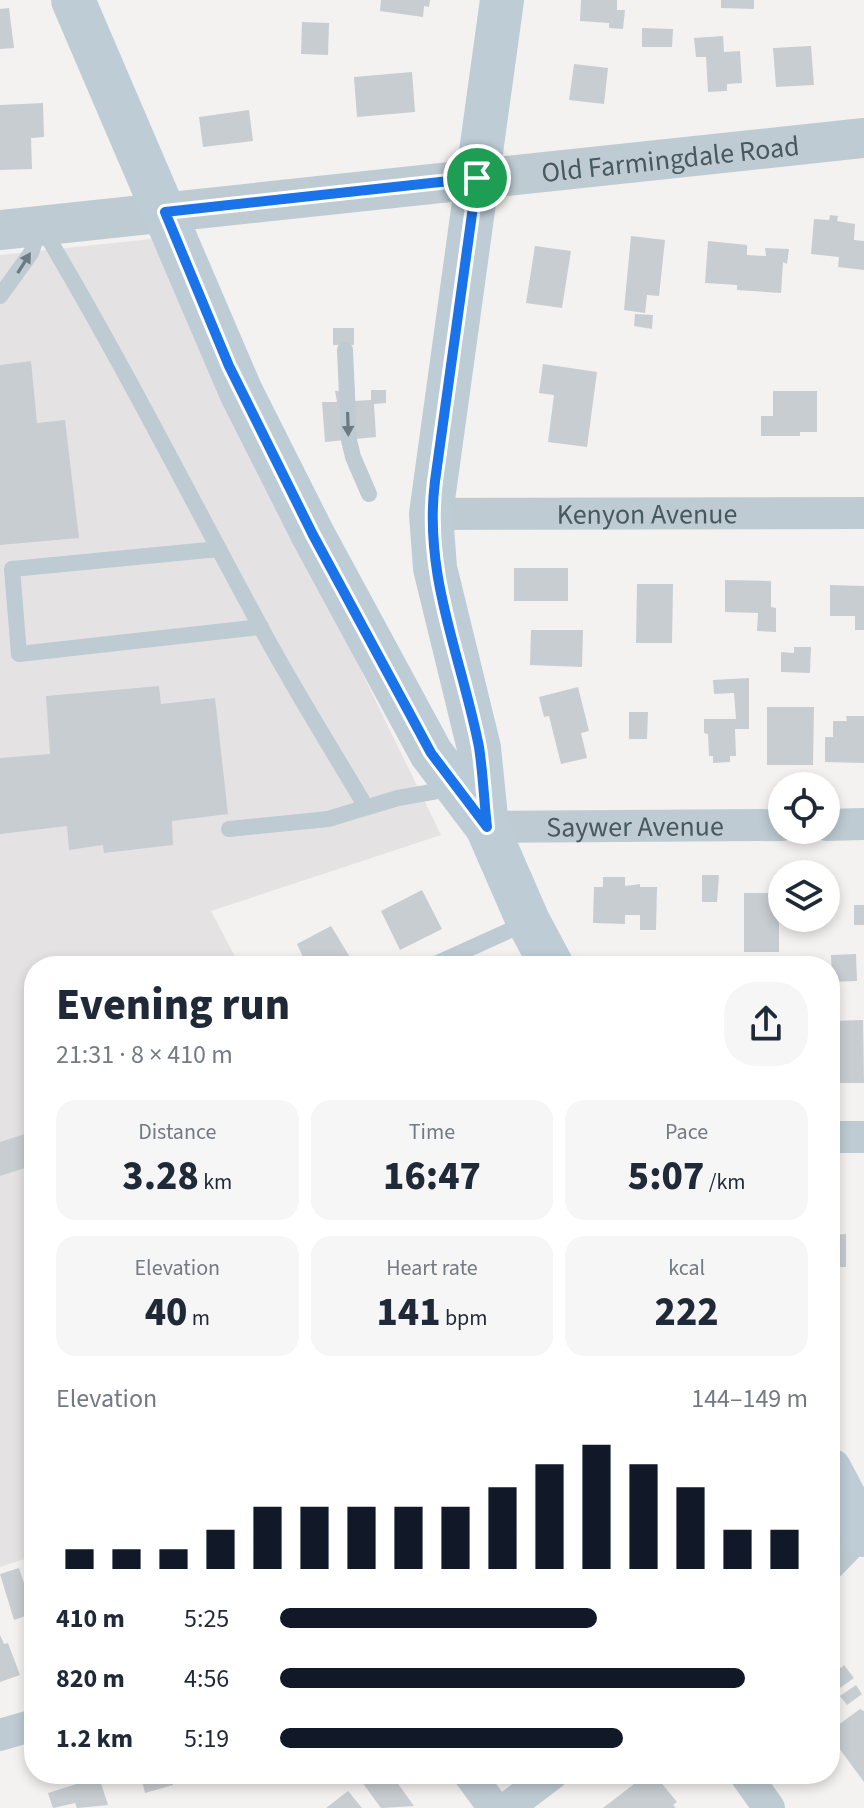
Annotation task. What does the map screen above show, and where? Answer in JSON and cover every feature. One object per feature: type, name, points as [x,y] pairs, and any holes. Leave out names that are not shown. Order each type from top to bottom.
[{"type":"main road","points":[[73,0],[229,366],[288,486],[431,753],[487,827],[547,956]]},
{"type":"main road","points":[[487,827],[479,748],[435,568],[431,514],[502,0]]},
{"type":"main road","points":[[840,1488],[863,1531]]},
{"type":"street","name":"Old Farmingdale Road","points":[[0,230],[864,138]]},
{"type":"street","name":"Kenyon Avenue","points":[[431,514],[864,513]]},
{"type":"street","points":[[840,825],[864,824]]},
{"type":"street","name":"Saywer Avenue","points":[[487,827],[768,825]]},
{"type":"street","points":[[840,1137],[864,1137]]},
{"type":"street","points":[[840,1554],[863,1531]]},
{"type":"street","points":[[0,1735],[24,1728]]},
{"type":"street","points":[[476,1784],[494,1808]]},
{"type":"street","points":[[507,1808],[539,1784]]},
{"type":"street","points":[[752,1784],[769,1808]]},
{"type":"lane","points":[[0,296],[31,253],[41,226]]},
{"type":"lane","points":[[41,226],[116,354],[261,627],[366,807]]},
{"type":"lane","points":[[345,350],[349,440],[369,494]]},
{"type":"lane","points":[[219,549],[12,569],[19,654],[261,627]]},
{"type":"lane","points":[[229,829],[328,819],[398,798],[455,788]]},
{"type":"lane","points":[[453,956],[528,921]]},
{"type":"shaded area","points":[[151,239],[441,835],[211,911],[235,956],[24,956],[24,1559],[0,1567],[0,255]]},
{"type":"building","points":[[381,0],[430,0],[429,7],[424,6],[423,17],[380,11]]},
{"type":"building","points":[[581,0],[617,0],[617,10],[625,10],[623,29],[609,28],[609,23],[580,21]]},
{"type":"building","points":[[721,0],[754,0],[754,9],[721,8]]},
{"type":"building","points":[[9,8],[14,48],[0,49],[0,9]]},
{"type":"building","points":[[302,22],[329,23],[328,55],[301,54]]},
{"type":"building","points":[[642,28],[673,29],[672,47],[642,47]]},
{"type":"building","points":[[723,36],[724,52],[740,51],[742,83],[727,84],[727,91],[708,92],[706,57],[696,57],[694,38]]},
{"type":"building","points":[[811,46],[814,85],[776,87],[773,48]]},
{"type":"building","points":[[574,64],[608,68],[604,104],[569,100]]},
{"type":"building","points":[[412,72],[415,112],[357,117],[354,77]]},
{"type":"building","points":[[43,103],[44,137],[31,138],[32,169],[0,170],[0,105]]},
{"type":"building","points":[[249,110],[253,141],[203,147],[199,117]]},
{"type":"building","points":[[830,215],[838,216],[837,221],[855,224],[854,240],[864,241],[864,270],[838,267],[839,257],[811,254],[814,219],[829,220]]},
{"type":"building","points":[[631,236],[665,240],[659,296],[647,295],[645,313],[624,310]]},
{"type":"building","points":[[708,241],[747,245],[747,255],[766,256],[765,248],[789,249],[787,264],[783,262],[781,293],[737,290],[737,285],[705,283]]},
{"type":"building","points":[[535,246],[571,251],[562,308],[526,303]]},
{"type":"building","points":[[635,314],[653,315],[652,329],[634,326]]},
{"type":"building","points":[[333,328],[354,328],[354,345],[333,345]]},
{"type":"building","points":[[31,361],[37,423],[65,420],[79,538],[0,545],[0,365]]},
{"type":"building","points":[[543,364],[597,372],[587,447],[548,442],[554,395],[539,393]]},
{"type":"building","points":[[355,390],[354,401],[371,400],[371,390],[386,390],[386,403],[374,404],[376,437],[325,442],[322,402],[337,402],[335,391]]},
{"type":"building","points":[[773,391],[817,391],[817,432],[800,432],[800,436],[761,436],[761,416],[773,416]]},
{"type":"building","points":[[514,568],[568,568],[568,601],[514,601]]},
{"type":"building","points":[[725,580],[771,581],[771,607],[776,608],[776,632],[757,631],[758,613],[725,612]]},
{"type":"building","points":[[637,584],[673,584],[672,643],[636,643]]},
{"type":"building","points":[[830,585],[864,586],[864,630],[855,630],[855,616],[830,616]]},
{"type":"building","points":[[531,630],[583,630],[582,667],[530,665]]},
{"type":"building","points":[[794,647],[811,647],[810,673],[781,672],[781,652],[794,653]]},
{"type":"building","points":[[749,678],[749,729],[735,729],[736,756],[730,756],[730,762],[713,763],[713,756],[709,756],[708,734],[704,733],[704,719],[736,719],[734,693],[714,694],[713,680]]},
{"type":"building","points":[[159,686],[161,704],[215,698],[228,814],[172,821],[173,845],[104,853],[103,845],[69,850],[67,826],[0,834],[0,758],[50,754],[46,696]]},
{"type":"building","points":[[578,687],[589,731],[581,733],[587,758],[561,764],[549,716],[544,717],[539,697]]},
{"type":"building","points":[[767,707],[814,707],[813,765],[767,765]]},
{"type":"building","points":[[629,712],[648,712],[647,739],[629,739]]},
{"type":"building","points":[[846,716],[864,716],[864,763],[825,762],[825,737],[833,737],[833,721],[847,721]]},
{"type":"building","points":[[702,875],[719,875],[717,902],[702,902]]},
{"type":"building","points":[[603,877],[625,877],[625,886],[640,884],[640,887],[657,887],[656,930],[640,930],[640,915],[625,915],[625,924],[593,923],[594,887],[603,887]]},
{"type":"building","points":[[422,890],[442,929],[400,950],[381,911]]},
{"type":"building","points":[[744,893],[768,893],[768,932],[779,932],[779,952],[744,952]]},
{"type":"building","points":[[854,905],[864,905],[864,925],[854,925]]},
{"type":"building","points":[[331,926],[349,956],[302,956],[297,944]]},
{"type":"building","points":[[856,954],[857,981],[840,982],[840,956],[831,955]]},
{"type":"building","points":[[863,1020],[864,1083],[840,1083],[840,1021]]},
{"type":"building","points":[[24,1134],[24,1168],[0,1176],[0,1142]]},
{"type":"building","points":[[840,1234],[846,1234],[846,1267],[840,1267]]},
{"type":"building","points":[[19,1568],[24,1583],[24,1616],[14,1620],[0,1574]]},
{"type":"building","points":[[0,1635],[4,1644],[8,1643],[20,1675],[0,1682]]},
{"type":"building","points":[[844,1665],[854,1678],[840,1688],[840,1667]]},
{"type":"building","points":[[856,1685],[862,1694],[847,1705],[840,1696]]},
{"type":"building","points":[[860,1709],[864,1711],[864,1782],[840,1750],[840,1724]]},
{"type":"building","points":[[77,1784],[101,1784],[108,1805],[77,1808],[75,1803],[53,1808],[48,1793]]},
{"type":"building","points":[[143,1784],[173,1784],[173,1785],[145,1793]]},
{"type":"building","points":[[363,1784],[398,1784],[414,1806],[381,1808]]},
{"type":"building","points":[[634,1784],[662,1784],[677,1802],[673,1805],[676,1808],[603,1808]]},
{"type":"building","points":[[348,1791],[362,1808],[326,1808]]},
{"type":"route","points":[[477,178],[431,514],[435,568],[479,748],[487,827],[431,753],[313,535],[229,366],[165,212],[477,178]]}]
